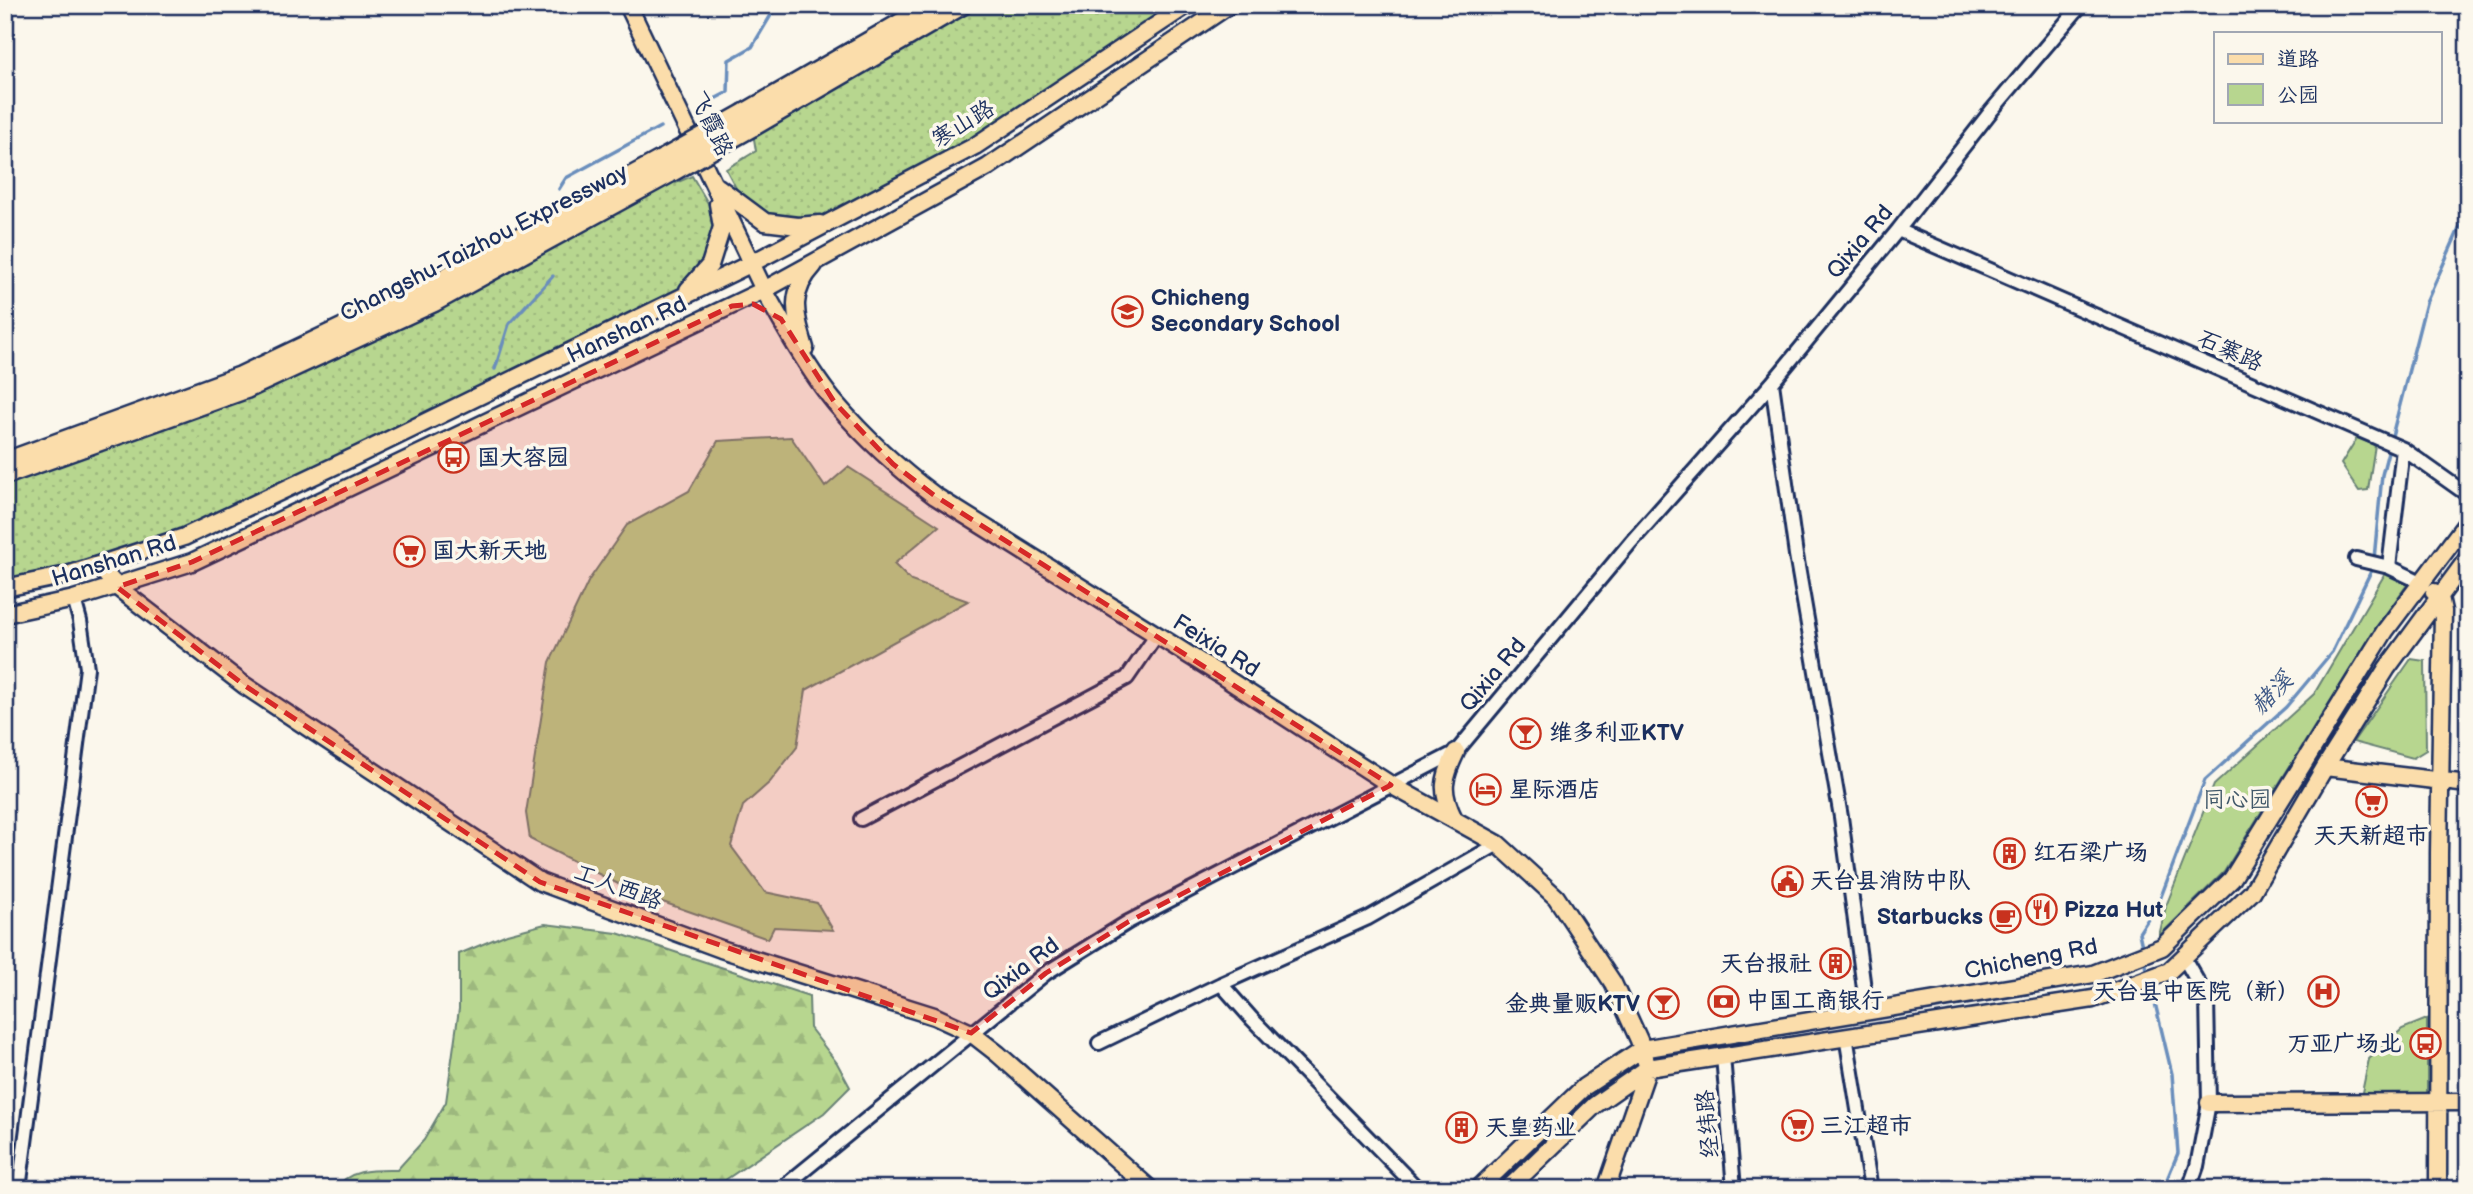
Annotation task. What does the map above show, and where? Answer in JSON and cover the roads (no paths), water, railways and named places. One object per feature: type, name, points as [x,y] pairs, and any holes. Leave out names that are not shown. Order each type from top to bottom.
[{"type":"highway","name":"Changshu-Taizhou Expressway","points":[[748,120],[932,5]]},
{"type":"highway","name":"Changshu-Taizhou Expressway","points":[[5,475],[246,389],[434,302],[666,166],[962,5]]},
{"type":"highway","name":"Changshu-Taizhou Expressway","points":[[5,461],[241,376],[428,287],[666,166]]},
{"type":"main road","name":"飞霞路","points":[[628,5],[752,263]]},
{"type":"main road","name":"寒山路","points":[[752,263],[975,146],[1187,5]]},
{"type":"main road","name":"Hanshan Rd","points":[[5,614],[74,599],[192,562],[732,306],[988,167],[1229,5]]},
{"type":"main road","points":[[715,184],[765,222],[799,226],[830,223]]},
{"type":"main road","points":[[682,297],[710,265],[722,227],[715,184]]},
{"type":"main road","points":[[809,364],[797,321],[796,294],[804,275],[817,261]]},
{"type":"main road","name":"Hanshan Rd","points":[[5,588],[67,575],[184,537],[752,263]]},
{"type":"main road","name":"Feixia Rd","points":[[752,263],[781,319],[835,403],[893,464],[935,496],[1391,785],[1498,844],[1556,897],[1613,983],[1648,1068]]},
{"type":"main road","points":[[732,306],[752,304],[781,319]]},
{"type":"main road","name":"Chicheng Rd","points":[[1478,1189],[1584,1087],[1642,1049],[2093,974],[2162,947],[2232,879],[2385,631],[2468,521]]},
{"type":"main road","name":"Chicheng Rd","points":[[1509,1188],[1595,1105],[1648,1068],[2093,999],[2169,971],[2252,892],[2387,668],[2468,558]]},
{"type":"main road","name":"工人西路","points":[[99,565],[117,587],[244,685],[540,882],[721,949],[934,1016],[971,1034],[1008,1063],[1150,1189]]},
{"type":"main road","points":[[2421,582],[2440,597],[2443,611],[2438,1189]]},
{"type":"main road","points":[[1454,819],[1444,800],[1445,775],[1456,752]]},
{"type":"main road","points":[[2325,767],[2468,784]]},
{"type":"main road","points":[[1941,999],[1945,1021]]},
{"type":"main road","points":[[1606,1189],[1648,1068]]},
{"type":"main road","points":[[2208,1102],[2468,1102]]},
{"type":"main road","points":[[1497,1171],[1509,1188]]},
{"type":"street","name":"Qixia Rd","points":[[781,1189],[1046,973],[1128,922],[1456,752],[1631,542],[1772,383],[1898,230],[1992,110],[2081,5]]},
{"type":"street","name":"石寨路","points":[[1898,230],[2132,329],[2403,449],[2468,495]]},
{"type":"street","points":[[1772,383],[1796,555],[1841,817],[1867,1011]]},
{"type":"street","points":[[2389,567],[2403,449]]},
{"type":"street","points":[[2356,559],[2389,567],[2421,582]]},
{"type":"street","points":[[19,1189],[87,668],[74,599]]},
{"type":"street","points":[[861,818],[1127,678],[1156,636]]},
{"type":"street","points":[[1099,1043],[1368,918],[1498,844]]},
{"type":"street","points":[[2184,958],[2207,998],[2208,1102],[2197,1166],[2189,1189]]},
{"type":"street","points":[[1221,984],[1418,1189]]},
{"type":"street","points":[[1846,1036],[1871,1189]]},
{"type":"street","name":"经纬路","points":[[1723,1056],[1734,1189]]},
{"type":"waterway","points":[[705,104],[728,92],[729,60],[752,47],[777,5]]},
{"type":"waterway","points":[[559,189],[566,178],[660,127]]},
{"type":"waterway","name":"赭溪","points":[[2374,559],[2382,475],[2426,303],[2468,209]]},
{"type":"waterway","points":[[495,369],[509,324],[553,276]]},
{"type":"waterway","name":"赭溪","points":[[2143,951],[2139,933],[2159,902],[2205,780],[2286,707],[2332,652],[2373,567]]},
{"type":"waterway","name":"赭溪","points":[[2145,959],[2148,975]]},
{"type":"waterway","name":"赭溪","points":[[2150,982],[2172,1074],[2178,1153],[2163,1189]]},
{"type":"place","name":"Chicheng Secondary School","points":[[1128,311]]},
{"type":"place","name":"国大容园","points":[[454,458]]},
{"type":"place","name":"国大新天地","points":[[409,551]]},
{"type":"place","name":"维多利亚KTV","points":[[1526,733]]},
{"type":"place","name":"星际酒店","points":[[1486,790]]},
{"type":"place","name":"天天新超市","points":[[2371,802]]},
{"type":"place","name":"红石梁广场","points":[[2010,853]]},
{"type":"place","name":"天台县消防中队","points":[[1787,881]]},
{"type":"place","name":"Pizza Hut","points":[[2041,910]]},
{"type":"place","name":"Starbucks","points":[[2006,917]]},
{"type":"place","name":"天台报社","points":[[1835,964]]},
{"type":"place","name":"天台县中医院（新）","points":[[2323,992]]},
{"type":"place","name":"中国工商银行","points":[[1723,1001]]},
{"type":"place","name":"金典量贩KTV","points":[[1663,1004]]},
{"type":"place","name":"万亚广场北","points":[[2425,1044]]},
{"type":"place","name":"三江超市","points":[[1797,1126]]},
{"type":"place","name":"天皇药业","points":[[1462,1128]]},
{"type":"park label","name":"同心园","points":[[2237,800]]}]
